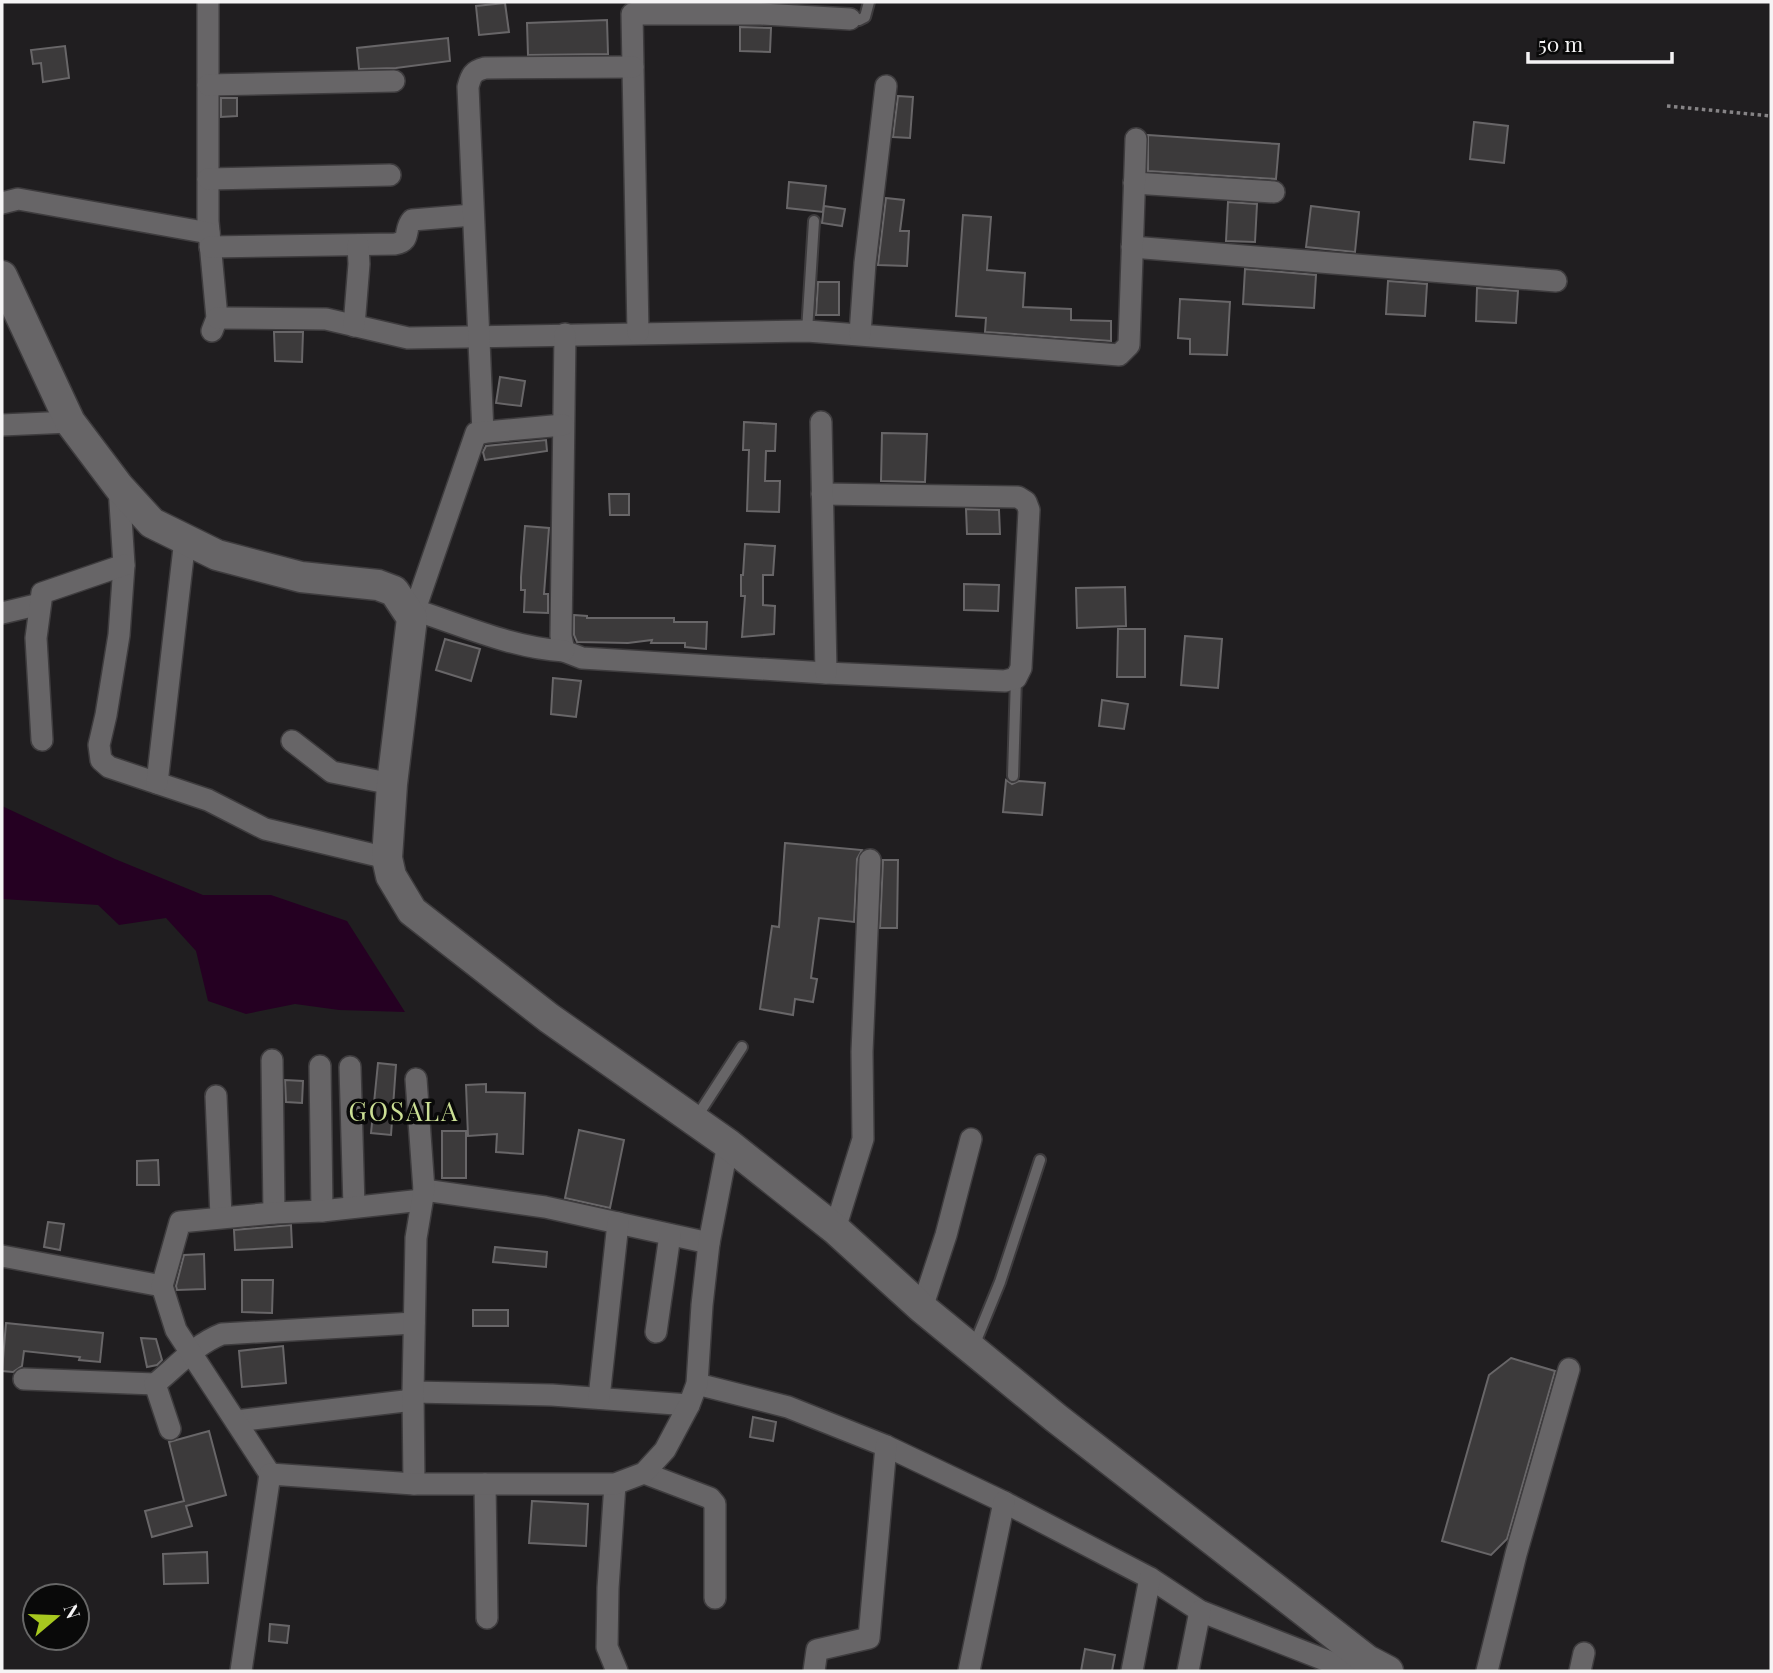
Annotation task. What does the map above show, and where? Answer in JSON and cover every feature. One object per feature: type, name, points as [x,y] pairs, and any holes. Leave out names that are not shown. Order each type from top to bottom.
[{"type":"main road","points":[[2,276],[70,422],[119,487],[152,523],[217,555],[301,577],[378,585],[394,591],[414,614],[392,784],[387,859],[391,876],[412,911],[549,1018],[728,1144],[835,1230],[922,1308],[1362,1668]]},
{"type":"street","points":[[208,2],[208,179],[215,325],[326,319],[408,338],[807,331],[1119,355],[1129,345],[1136,139]]},
{"type":"street","points":[[638,333],[632,14],[761,14],[850,19]]},
{"type":"street","points":[[483,433],[468,87],[471,75],[485,68],[633,67]]},
{"type":"street","points":[[208,85],[394,81]]},
{"type":"street","points":[[860,334],[865,263],[886,86]]},
{"type":"street","points":[[208,179],[390,175]]},
{"type":"street","points":[[1134,183],[1274,192]]},
{"type":"street","points":[[2,203],[18,199],[210,240],[358,245],[403,242],[407,238],[409,224],[418,218],[473,215]]},
{"type":"street","points":[[354,326],[358,245]]},
{"type":"street","points":[[1132,247],[1556,281]]},
{"type":"street","points":[[565,334],[561,636],[565,651]]},
{"type":"street","points":[[2,425],[70,422]]},
{"type":"street","points":[[821,422],[826,673]]},
{"type":"street","points":[[563,425],[476,433],[414,614],[537,649],[565,651],[582,658],[826,673],[1005,681],[1016,678],[1021,668],[1029,510],[1026,502],[1018,497],[822,494]]},
{"type":"street","points":[[119,487],[124,565],[119,635],[98,753],[101,760],[109,768],[208,800],[265,830],[387,859]]},
{"type":"street","points":[[157,783],[185,539]]},
{"type":"street","points":[[42,740],[36,638],[42,593],[124,565]]},
{"type":"street","points":[[2,613],[40,604]]},
{"type":"street","points":[[292,741],[332,772],[392,784]]},
{"type":"street","points":[[835,1230],[863,1139],[862,1052],[870,860]]},
{"type":"street","points":[[272,1059],[274,1213]]},
{"type":"street","points":[[320,1066],[322,1211]]},
{"type":"street","points":[[350,1067],[354,1207]]},
{"type":"street","points":[[414,1484],[416,1238],[423,1195],[416,1079]]},
{"type":"street","points":[[216,1096],[221,1217]]},
{"type":"street","points":[[922,1308],[946,1235],[971,1139]]},
{"type":"street","points":[[270,1474],[414,1484],[615,1484],[644,1473],[665,1450],[697,1384],[709,1243],[728,1144]]},
{"type":"street","points":[[241,1671],[270,1474],[176,1330],[162,1286],[180,1222],[322,1211],[423,1195],[545,1207],[709,1243]]},
{"type":"street","points":[[599,1398],[618,1223]]},
{"type":"street","points":[[656,1332],[670,1235]]},
{"type":"street","points":[[2,1256],[162,1286]]},
{"type":"street","points":[[24,1379],[155,1384],[203,1342],[222,1334],[414,1323]]},
{"type":"street","points":[[1489,1665],[1516,1555],[1569,1369]]},
{"type":"street","points":[[155,1384],[170,1429]]},
{"type":"street","points":[[697,1384],[788,1407],[886,1446],[1004,1502],[1150,1578],[1200,1612],[1362,1668]]},
{"type":"street","points":[[236,1421],[413,1396],[552,1395],[689,1405]]},
{"type":"street","points":[[814,1671],[817,1650],[869,1638],[886,1446]]},
{"type":"street","points":[[644,1473],[710,1498],[715,1504],[715,1598]]},
{"type":"street","points":[[485,1484],[487,1618]]},
{"type":"street","points":[[615,1484],[607,1647],[617,1671]]},
{"type":"street","points":[[969,1671],[1004,1502]]},
{"type":"street","points":[[1132,1671],[1150,1578]]},
{"type":"street","points":[[1188,1671],[1200,1612]]},
{"type":"lane","points":[[850,19],[859,20],[865,16],[869,2]]},
{"type":"lane","points":[[807,331],[814,221]]},
{"type":"lane","points":[[1013,776],[1016,678]]},
{"type":"lane","points":[[694,1120],[742,1046]]},
{"type":"lane","points":[[972,1349],[1000,1282],[1040,1160]]},
{"type":"path","points":[[1667,106],[1771,116]]},
{"type":"shaded area","points":[[2,806],[115,859],[203,895],[271,895],[347,921],[405,1012],[339,1010],[295,1004],[246,1014],[208,1001],[196,951],[166,918],[119,925],[98,905],[2,899]]},
{"type":"building","points":[[505,3],[509,32],[479,35],[476,6]]},
{"type":"building","points":[[607,20],[608,54],[528,55],[527,23]]},
{"type":"building","points":[[740,27],[771,28],[770,52],[740,51]]},
{"type":"building","points":[[448,38],[450,61],[396,68],[359,69],[357,48]]},
{"type":"building","points":[[65,46],[69,78],[43,82],[41,63],[33,64],[31,50]]},
{"type":"building","points":[[898,96],[913,97],[910,138],[893,137]]},
{"type":"building","points":[[221,98],[237,98],[237,116],[221,117]]},
{"type":"building","points":[[1474,122],[1508,126],[1504,163],[1470,159]]},
{"type":"building","points":[[1148,135],[1279,144],[1276,179],[1148,171]]},
{"type":"building","points":[[789,182],[826,186],[823,212],[787,208]]},
{"type":"building","points":[[886,198],[904,200],[900,231],[909,231],[907,266],[878,265]]},
{"type":"building","points":[[1228,202],[1257,204],[1255,242],[1226,241]]},
{"type":"building","points":[[824,206],[845,209],[842,226],[822,223]]},
{"type":"building","points":[[1311,206],[1359,212],[1355,252],[1306,247]]},
{"type":"building","points":[[963,215],[991,217],[987,270],[1025,273],[1023,307],[1071,309],[1071,320],[1111,321],[1111,341],[985,332],[986,318],[956,316]]},
{"type":"building","points":[[1245,269],[1316,275],[1314,308],[1243,304]]},
{"type":"building","points":[[1388,281],[1427,284],[1425,316],[1386,314]]},
{"type":"building","points":[[818,282],[839,282],[839,315],[816,315]]},
{"type":"building","points":[[1477,288],[1518,291],[1516,323],[1476,321]]},
{"type":"building","points":[[1180,299],[1230,302],[1227,355],[1190,354],[1190,339],[1178,338]]},
{"type":"building","points":[[274,332],[303,332],[302,362],[275,361]]},
{"type":"building","points":[[500,377],[525,381],[521,406],[496,403]]},
{"type":"building","points":[[744,422],[776,424],[775,451],[766,451],[765,481],[780,481],[779,512],[747,511],[749,450],[743,450]]},
{"type":"building","points":[[882,433],[927,434],[925,482],[881,481]]},
{"type":"building","points":[[546,440],[547,451],[485,460],[483,452],[486,446]]},
{"type":"building","points":[[609,494],[629,494],[629,515],[610,515]]},
{"type":"building","points":[[966,509],[999,510],[1000,534],[967,534]]},
{"type":"building","points":[[525,526],[549,528],[544,594],[548,594],[548,613],[524,612],[525,590],[521,590],[521,577]]},
{"type":"building","points":[[745,544],[775,546],[773,575],[763,575],[763,605],[775,606],[774,634],[742,637],[745,596],[741,596],[741,575]]},
{"type":"building","points":[[964,584],[999,585],[998,611],[964,610]]},
{"type":"building","points":[[1125,587],[1126,626],[1077,628],[1076,588]]},
{"type":"building","points":[[574,615],[587,618],[674,618],[674,622],[707,622],[706,649],[685,647],[685,643],[651,643],[652,640],[628,643],[577,642],[574,635]]},
{"type":"building","points":[[1118,629],[1145,629],[1145,677],[1117,677]]},
{"type":"building","points":[[1185,636],[1222,639],[1218,688],[1181,685]]},
{"type":"building","points":[[445,639],[480,649],[471,681],[436,670]]},
{"type":"building","points":[[553,678],[581,681],[576,717],[551,714]]},
{"type":"building","points":[[1102,700],[1128,704],[1124,729],[1099,726]]},
{"type":"building","points":[[1006,780],[1012,784],[1019,781],[1045,783],[1042,815],[1003,812]]},
{"type":"building","points":[[785,843],[862,850],[857,859],[854,922],[819,918],[811,978],[817,979],[813,1002],[795,999],[793,1015],[760,1009],[772,926],[779,927]]},
{"type":"building","points":[[883,860],[898,860],[897,928],[880,928]]},
{"type":"building","points":[[378,1063],[396,1065],[391,1135],[371,1133]]},
{"type":"building","points":[[285,1080],[303,1081],[302,1103],[286,1102]]},
{"type":"building","points":[[486,1084],[486,1092],[525,1093],[523,1154],[496,1152],[497,1134],[468,1136],[466,1085]]},
{"type":"building","points":[[579,1130],[624,1140],[610,1208],[565,1198]]},
{"type":"building","points":[[442,1131],[466,1131],[466,1178],[442,1178]]},
{"type":"building","points":[[158,1160],[159,1185],[137,1185],[137,1161]]},
{"type":"building","points":[[48,1222],[64,1224],[60,1250],[44,1247]]},
{"type":"building","points":[[291,1225],[292,1247],[235,1250],[234,1230]]},
{"type":"building","points":[[495,1247],[547,1252],[546,1267],[493,1262]]},
{"type":"building","points":[[204,1254],[205,1289],[177,1290],[184,1255]]},
{"type":"building","points":[[242,1280],[273,1280],[272,1313],[242,1312]]},
{"type":"building","points":[[473,1310],[508,1310],[508,1326],[473,1326]]},
{"type":"building","points":[[6,1323],[103,1333],[100,1362],[24,1351],[22,1366],[13,1372],[2,1371]]},
{"type":"building","points":[[141,1338],[156,1339],[162,1360],[157,1365],[147,1367]]},
{"type":"building","points":[[283,1346],[286,1383],[242,1387],[239,1351]]},
{"type":"building","points":[[1511,1358],[1555,1371],[1507,1539],[1491,1555],[1442,1541],[1489,1375]]},
{"type":"building","points":[[753,1417],[776,1422],[773,1441],[750,1437]]},
{"type":"building","points":[[209,1431],[226,1495],[186,1506],[192,1526],[152,1537],[145,1511],[184,1501],[169,1442]]},
{"type":"building","points":[[532,1501],[588,1504],[586,1546],[529,1543]]},
{"type":"building","points":[[207,1552],[208,1583],[164,1584],[163,1554]]},
{"type":"building","points":[[270,1624],[289,1626],[287,1643],[269,1641]]},
{"type":"building","points":[[1085,1649],[1115,1655],[1112,1671],[1081,1671]]},
{"type":"district","name":"GOSALA","points":[[404,1110]]}]
